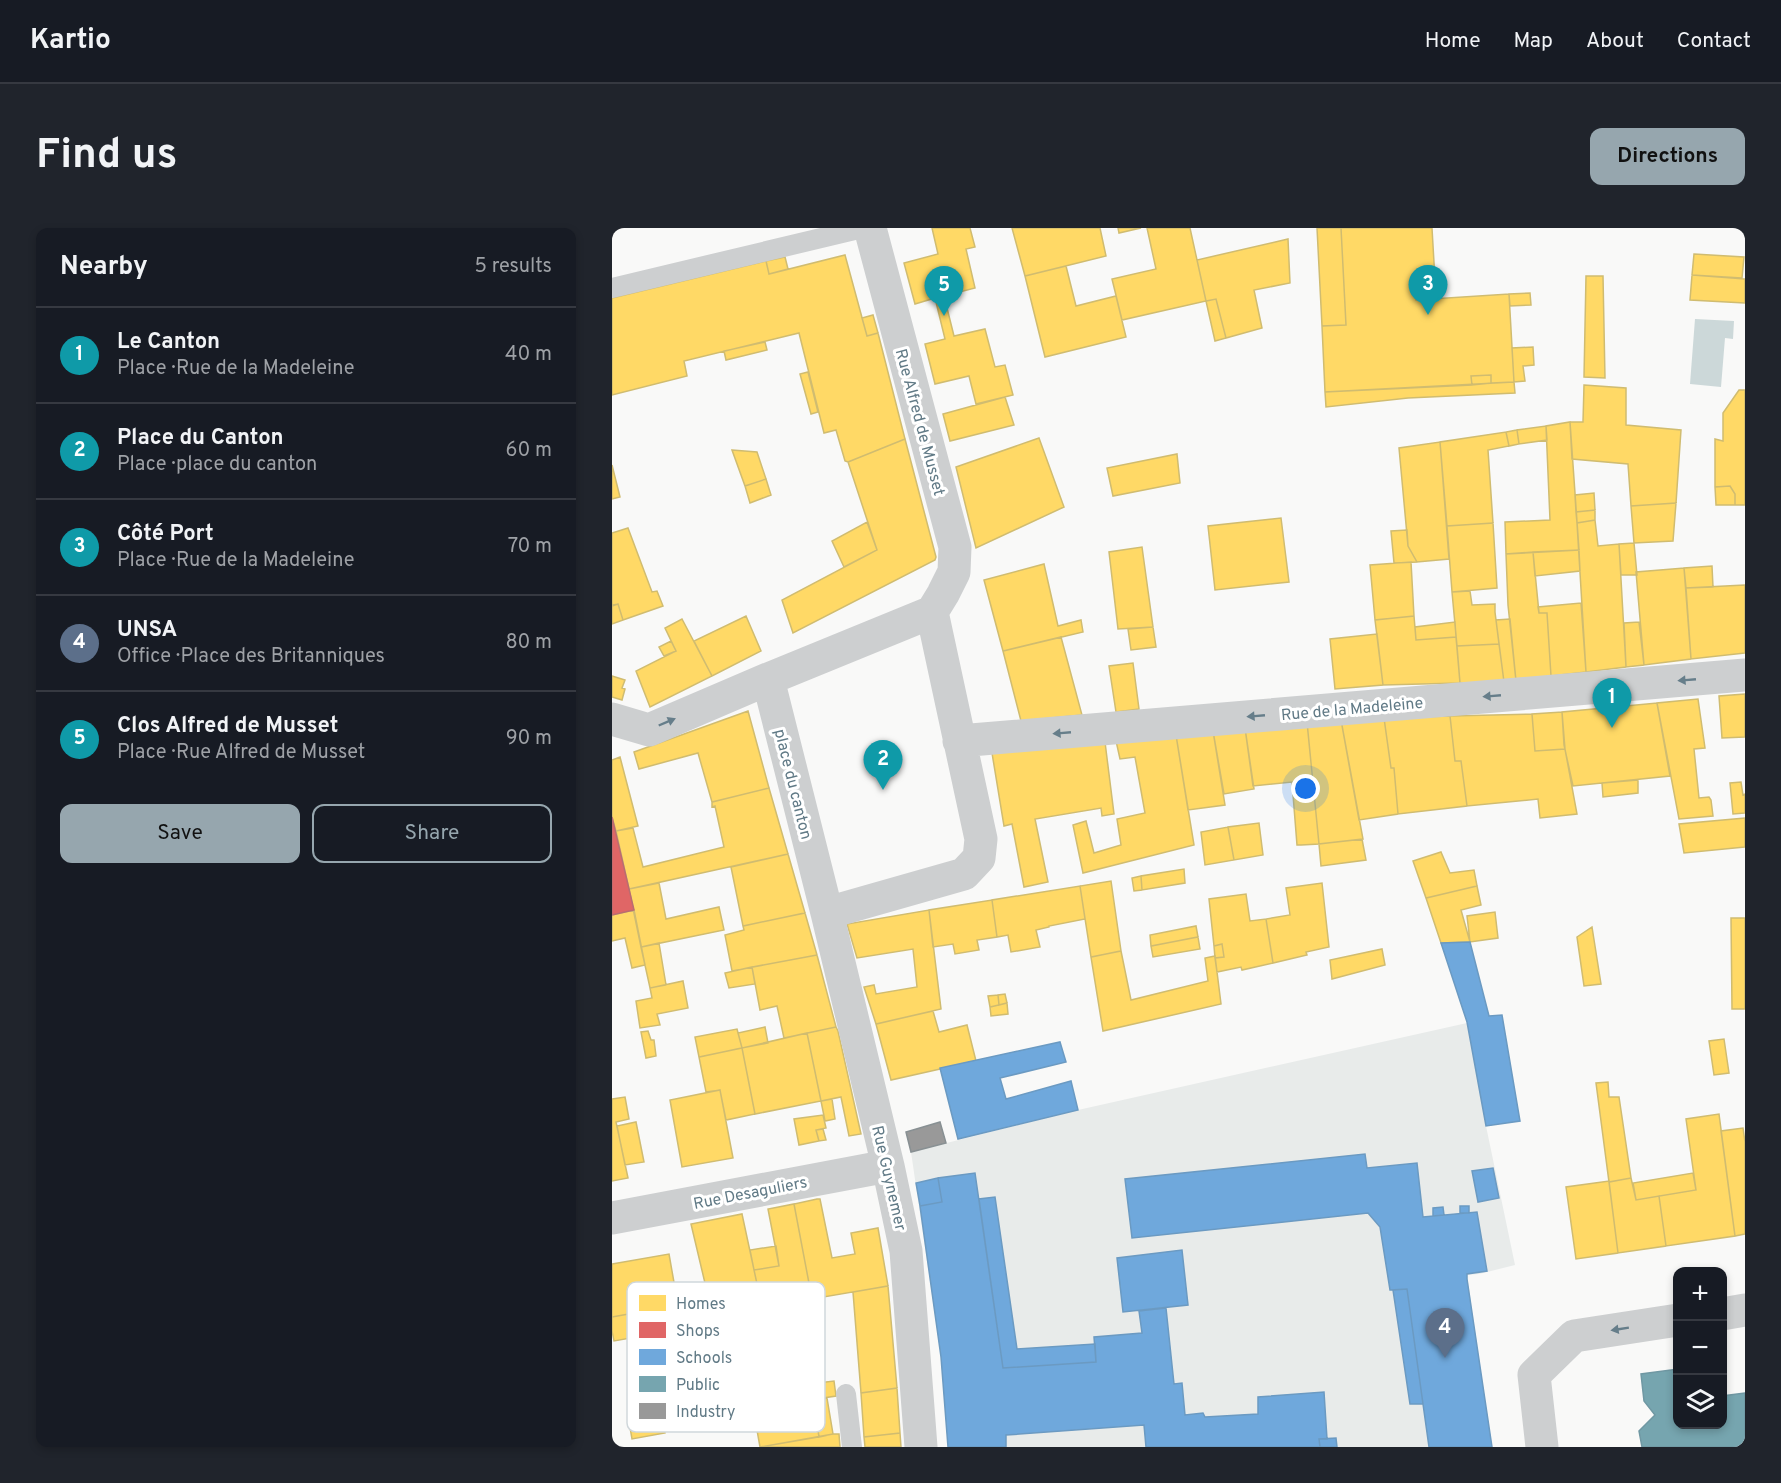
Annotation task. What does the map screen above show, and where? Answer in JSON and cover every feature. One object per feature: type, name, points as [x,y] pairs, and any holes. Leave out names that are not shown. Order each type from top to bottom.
[{"type":"street","name":"Rue Alfred de Musset","points":[[870,228],[955,547],[954,572],[932,612]]},
{"type":"street","points":[[612,719],[649,730],[932,612],[981,839],[979,858],[964,874],[827,913]]},
{"type":"street","name":"Rue de la Madeleine","points":[[959,741],[1745,675]]},
{"type":"street","name":"place du canton","points":[[768,679],[827,913]]},
{"type":"street","name":"Rue Guynemer","points":[[827,913],[888,1166],[906,1251],[921,1447]]},
{"type":"street","name":"Rue Desaguliers","points":[[612,1218],[888,1166]]},
{"type":"street","points":[[1727,1313],[1745,1310]]},
{"type":"street","points":[[1542,1447],[1534,1375],[1574,1336],[1673,1321]]},
{"type":"lane","points":[[612,288],[863,228]]},
{"type":"lane","points":[[846,1394],[852,1447]]},
{"type":"shaded area","points":[[1695,319],[1734,321],[1733,339],[1725,338],[1721,387],[1690,384]]},
{"type":"shaded area","points":[[1467,1023],[1515,1265],[1467,1275],[1492,1447],[948,1447],[941,1357],[911,1152],[1078,1110]]},
{"type":"building: Homes","points":[[932,228],[970,228],[975,247],[966,249],[975,288],[944,296],[954,336],[985,329],[995,367],[1005,365],[1013,395],[976,404],[969,376],[935,384],[925,344],[945,339],[935,298],[915,304],[904,263],[938,254]]},
{"type":"building: Homes","points":[[1012,228],[1100,228],[1106,256],[1025,276]]},
{"type":"building: Homes","points":[[1118,228],[1141,228],[1119,233]]},
{"type":"building: Homes","points":[[1147,228],[1190,228],[1206,301],[1122,320],[1112,279],[1156,269]]},
{"type":"building: Homes","points":[[1317,228],[1341,228],[1346,325],[1322,326]]},
{"type":"building: Homes","points":[[1341,228],[1432,228],[1435,280],[1415,280],[1416,300],[1509,294],[1514,382],[1491,383],[1491,375],[1471,376],[1472,385],[1325,392],[1322,326],[1346,325]]},
{"type":"building: Homes","points":[[1288,239],[1290,283],[1254,290],[1262,328],[1226,338],[1216,299],[1206,301],[1197,260]]},
{"type":"building: Homes","points":[[1694,254],[1744,257],[1742,278],[1692,275]]},
{"type":"building: Homes","points":[[845,255],[867,336],[878,333],[905,439],[848,462],[845,461],[836,430],[824,433],[799,333],[684,361],[687,376],[612,395],[612,298],[766,261],[769,274]]},
{"type":"building: Homes","points":[[785,257],[788,269],[769,274],[766,261]]},
{"type":"building: Homes","points":[[1066,266],[1076,306],[1116,296],[1126,337],[1045,357],[1025,276]]},
{"type":"building: Homes","points":[[1692,275],[1745,279],[1745,303],[1690,300]]},
{"type":"building: Homes","points":[[1586,276],[1603,276],[1605,378],[1584,377]]},
{"type":"building: Homes","points":[[1530,293],[1531,305],[1510,306],[1509,294]]},
{"type":"building: Homes","points":[[1216,299],[1226,338],[1215,341],[1206,301]]},
{"type":"building: Homes","points":[[873,315],[878,333],[867,336],[862,318]]},
{"type":"building: Homes","points":[[765,342],[767,350],[726,360],[724,351]]},
{"type":"building: Homes","points":[[1533,347],[1534,365],[1523,366],[1525,381],[1514,382],[1512,348]]},
{"type":"building: Homes","points":[[808,372],[818,412],[811,414],[800,374]]},
{"type":"building: Homes","points":[[1491,375],[1491,383],[1472,385],[1471,376]]},
{"type":"building: Homes","points":[[1514,382],[1515,393],[1408,398],[1326,407],[1325,392]]},
{"type":"building: Homes","points":[[1584,385],[1626,388],[1626,425],[1681,430],[1676,503],[1631,506],[1628,464],[1572,459],[1570,422],[1583,422]]},
{"type":"building: Homes","points":[[1739,390],[1745,390],[1745,505],[1735,505],[1735,494],[1730,486],[1715,487],[1715,439],[1723,441],[1723,413]]},
{"type":"building: Homes","points":[[1005,397],[1014,425],[950,441],[943,414]]},
{"type":"building: Homes","points":[[1570,422],[1579,550],[1506,554],[1505,522],[1550,520],[1546,426]]},
{"type":"building: Homes","points":[[1546,426],[1547,440],[1519,444],[1517,430]]},
{"type":"building: Homes","points":[[1517,430],[1519,444],[1509,446],[1506,432]]},
{"type":"building: Homes","points":[[1506,432],[1509,446],[1488,450],[1493,523],[1447,526],[1440,442]]},
{"type":"building: Homes","points":[[1039,438],[1064,507],[976,548],[956,467]]},
{"type":"building: Homes","points":[[905,439],[935,560],[793,633],[782,600],[877,550],[848,462]]},
{"type":"building: Homes","points":[[1440,442],[1449,559],[1417,562],[1408,546],[1399,448]]},
{"type":"building: Homes","points":[[732,450],[757,452],[766,479],[745,486]]},
{"type":"building: Homes","points":[[1177,454],[1180,483],[1113,496],[1107,468]]},
{"type":"building: Homes","points":[[612,465],[620,497],[612,499]]},
{"type":"building: Homes","points":[[766,479],[771,495],[750,503],[745,486]]},
{"type":"building: Homes","points":[[1730,486],[1735,494],[1735,505],[1716,505],[1715,487]]},
{"type":"building: Homes","points":[[1594,493],[1595,510],[1576,512],[1575,495]]},
{"type":"building: Homes","points":[[1676,503],[1673,541],[1634,543],[1631,506]]},
{"type":"building: Homes","points":[[1595,510],[1595,520],[1577,523],[1576,512]]},
{"type":"building: Homes","points":[[1281,518],[1289,582],[1215,590],[1208,526]]},
{"type":"building: Homes","points":[[1595,520],[1598,546],[1619,544],[1626,667],[1586,672],[1577,523]]},
{"type":"building: Homes","points":[[867,522],[877,550],[844,567],[832,541]]},
{"type":"building: Homes","points":[[1493,523],[1497,588],[1452,592],[1447,526]]},
{"type":"building: Homes","points":[[628,528],[652,592],[657,591],[663,606],[623,620],[618,604],[612,604],[612,533]]},
{"type":"building: Homes","points":[[1407,530],[1408,546],[1417,562],[1394,563],[1391,531]]},
{"type":"building: Homes","points":[[1634,543],[1637,575],[1621,575],[1619,544]]},
{"type":"building: Homes","points":[[1142,547],[1153,627],[1118,629],[1109,552]]},
{"type":"building: Homes","points":[[1579,550],[1580,571],[1535,576],[1533,552]]},
{"type":"building: Homes","points":[[1533,552],[1539,613],[1547,613],[1551,676],[1516,681],[1508,605],[1506,554]]},
{"type":"building: Homes","points":[[1411,562],[1414,616],[1375,620],[1370,565]]},
{"type":"building: Homes","points":[[1044,564],[1058,626],[1081,620],[1083,632],[1003,651],[984,580]]},
{"type":"building: Homes","points":[[1712,566],[1713,587],[1686,588],[1684,568]]},
{"type":"building: Homes","points":[[1684,568],[1691,659],[1644,665],[1636,572]]},
{"type":"building: Homes","points":[[1745,585],[1745,653],[1691,659],[1686,588]]},
{"type":"building: Homes","points":[[1470,591],[1472,605],[1495,604],[1499,644],[1457,646],[1452,592]]},
{"type":"building: Homes","points":[[1581,603],[1586,672],[1551,676],[1547,613],[1539,613],[1538,607]]},
{"type":"building: Homes","points":[[618,604],[623,620],[612,624],[612,606]]},
{"type":"building: Homes","points":[[746,616],[761,651],[712,676],[694,641]]},
{"type":"building: Homes","points":[[1414,616],[1416,640],[1456,637],[1460,683],[1383,685],[1375,620]]},
{"type":"building: Homes","points":[[682,619],[712,676],[650,707],[636,671],[676,651],[665,628]]},
{"type":"building: Homes","points":[[1510,619],[1516,681],[1504,682],[1496,620]]},
{"type":"building: Homes","points":[[1455,622],[1456,637],[1416,640],[1415,627]]},
{"type":"building: Homes","points":[[1639,622],[1644,665],[1626,667],[1624,623]]},
{"type":"building: Homes","points":[[1153,627],[1156,647],[1131,650],[1128,629]]},
{"type":"building: Homes","points":[[1377,634],[1383,685],[1335,689],[1330,639]]},
{"type":"building: Homes","points":[[1061,637],[1082,715],[1021,721],[1003,651]]},
{"type":"building: Homes","points":[[671,641],[676,651],[664,656],[659,647]]},
{"type":"building: Homes","points":[[1499,644],[1504,682],[1460,683],[1457,646]]},
{"type":"building: Homes","points":[[1133,663],[1139,709],[1116,712],[1109,666]]},
{"type":"building: Homes","points":[[612,676],[625,680],[622,700],[612,697]]},
{"type":"building: Homes","points":[[1745,694],[1745,737],[1722,738],[1719,696]]},
{"type":"building: Homes","points":[[1698,699],[1705,748],[1694,749],[1699,798],[1709,797],[1713,816],[1679,819],[1657,703]]},
{"type":"building: Homes","points":[[1657,703],[1670,776],[1573,786],[1564,745],[1562,712]]},
{"type":"building: Homes","points":[[748,711],[769,788],[712,802],[698,753],[639,769],[634,752]]},
{"type":"building: Homes","points":[[1562,712],[1565,749],[1535,751],[1532,714]]},
{"type":"building: Homes","points":[[1532,714],[1535,751],[1565,749],[1577,814],[1540,818],[1538,799],[1467,806],[1461,761],[1455,761],[1450,716]]},
{"type":"building: Homes","points":[[1450,716],[1455,761],[1461,761],[1467,806],[1398,814],[1394,768],[1391,768],[1384,718]]},
{"type":"building: Homes","points":[[1384,718],[1391,768],[1394,768],[1398,814],[1359,820],[1341,720]]},
{"type":"building: Homes","points":[[1341,720],[1363,839],[1319,844],[1307,722]]},
{"type":"building: Homes","points":[[1307,722],[1319,844],[1297,845],[1292,782],[1253,786],[1245,728]]},
{"type":"building: Homes","points":[[1245,728],[1254,789],[1224,794],[1213,731]]},
{"type":"building: Homes","points":[[1213,731],[1225,805],[1188,810],[1176,735]]},
{"type":"building: Homes","points":[[1176,735],[1194,845],[1083,873],[1073,825],[1086,821],[1094,853],[1121,845],[1117,819],[1145,813],[1135,757],[1120,759],[1116,741]]},
{"type":"building: Homes","points":[[1105,742],[1114,814],[1102,816],[1101,808],[1035,819],[1048,882],[1024,887],[1012,824],[1004,826],[992,753]]},
{"type":"building: Homes","points":[[620,757],[638,826],[616,831],[612,817],[612,760]]},
{"type":"building: Homes","points":[[1638,780],[1638,793],[1603,797],[1602,783]]},
{"type":"building: Homes","points":[[1741,782],[1743,795],[1745,794],[1745,813],[1733,814],[1730,783]]},
{"type":"building: Homes","points":[[769,788],[788,854],[629,889],[616,831],[633,828],[643,867],[724,847],[715,806],[712,807],[712,802]]},
{"type":"building: Homes","points":[[1745,818],[1745,847],[1684,853],[1679,824]]},
{"type":"building: Homes","points":[[1259,823],[1263,855],[1234,860],[1228,827]]},
{"type":"building: Homes","points":[[1228,827],[1234,860],[1205,865],[1201,832]]},
{"type":"building: Homes","points":[[1362,839],[1366,860],[1321,866],[1319,844]]},
{"type":"building: Homes","points":[[1441,852],[1450,873],[1474,870],[1477,886],[1426,898],[1413,861]]},
{"type":"building: Homes","points":[[788,854],[805,913],[743,926],[731,867]]},
{"type":"building: Homes","points":[[1184,869],[1185,883],[1142,890],[1141,876]]},
{"type":"building: Homes","points":[[1141,876],[1142,890],[1134,891],[1132,878]]},
{"type":"building: Homes","points":[[1111,881],[1121,951],[1091,957],[1080,886]]},
{"type":"building: Homes","points":[[659,883],[666,919],[719,907],[724,930],[641,947],[629,889]]},
{"type":"building: Homes","points":[[1322,883],[1329,947],[1273,963],[1266,919],[1290,915],[1286,888]]},
{"type":"building: Homes","points":[[1080,886],[1085,919],[1036,930],[1040,947],[1011,952],[1008,935],[997,937],[992,900]]},
{"type":"building: Homes","points":[[1477,886],[1481,905],[1461,910],[1470,942],[1441,943],[1426,898]]},
{"type":"building: Homes","points":[[1246,894],[1250,921],[1266,919],[1273,963],[1242,970],[1241,967],[1217,972],[1215,958],[1224,957],[1222,944],[1214,946],[1209,899]]},
{"type":"building: Homes","points":[[992,900],[997,937],[977,940],[979,950],[955,954],[953,944],[933,947],[929,910]]},
{"type":"building: Homes","points":[[634,910],[645,965],[632,968],[625,938],[612,941],[612,915]]},
{"type":"building: Homes","points":[[929,910],[941,1009],[876,1024],[864,987],[874,985],[876,994],[917,987],[913,949],[857,958],[847,924]]},
{"type":"building: Homes","points":[[1495,912],[1498,938],[1470,942],[1467,916]]},
{"type":"building: Homes","points":[[805,913],[817,955],[732,971],[725,935],[744,930],[743,926]]},
{"type":"building: Homes","points":[[1731,918],[1745,918],[1745,1009],[1732,1009]]},
{"type":"building: Homes","points":[[1196,926],[1198,937],[1151,946],[1150,935]]},
{"type":"building: Homes","points":[[1592,927],[1601,984],[1584,986],[1577,937]]},
{"type":"building: Homes","points":[[1198,937],[1200,949],[1153,957],[1151,946]]},
{"type":"building: Homes","points":[[659,943],[666,985],[650,988],[641,947]]},
{"type":"building: Homes","points":[[1222,944],[1224,957],[1215,958],[1214,946]]},
{"type":"building: Homes","points":[[1382,949],[1385,965],[1332,979],[1330,960]]},
{"type":"building: Homes","points":[[1121,951],[1131,1000],[1208,981],[1205,958],[1215,956],[1221,1004],[1103,1031],[1091,957]]},
{"type":"building: Homes","points":[[817,955],[836,1027],[784,1038],[777,1006],[760,1010],[752,967]]},
{"type":"building: Homes","points":[[752,967],[755,984],[729,988],[725,973]]},
{"type":"building: Homes","points":[[683,981],[688,1008],[657,1014],[660,1025],[640,1028],[636,1001],[652,998],[650,988]]},
{"type":"building: Homes","points":[[1005,994],[1007,1003],[999,1005],[998,995]]},
{"type":"building: Homes","points":[[998,995],[999,1005],[990,1007],[988,996]]},
{"type":"building: Homes","points":[[1007,1003],[1008,1014],[991,1016],[990,1007]]},
{"type":"building: Homes","points":[[933,1011],[939,1032],[967,1025],[976,1061],[891,1080],[876,1024]]},
{"type":"building: Homes","points":[[765,1027],[768,1043],[742,1048],[738,1033]]},
{"type":"building: Homes","points":[[836,1027],[861,1134],[849,1136],[841,1097],[821,1101],[807,1033]]},
{"type":"building: Homes","points":[[737,1029],[742,1048],[699,1057],[695,1037]]},
{"type":"building: Homes","points":[[648,1031],[651,1040],[654,1040],[656,1056],[646,1058],[641,1032]]},
{"type":"building: Homes","points":[[807,1033],[821,1101],[755,1114],[742,1048]]},
{"type":"building: Homes","points":[[1724,1039],[1729,1073],[1714,1075],[1709,1041]]},
{"type":"building: Homes","points":[[742,1048],[755,1114],[726,1120],[720,1090],[706,1092],[699,1057]]},
{"type":"building: Homes","points":[[1608,1082],[1609,1097],[1619,1097],[1631,1178],[1609,1182],[1596,1083]]},
{"type":"building: Homes","points":[[720,1090],[733,1158],[682,1167],[670,1100]]},
{"type":"building: Homes","points":[[625,1097],[629,1119],[616,1122],[628,1178],[612,1181],[612,1099]]},
{"type":"building: Homes","points":[[832,1099],[835,1119],[825,1121],[821,1101]]},
{"type":"building: Homes","points":[[1719,1114],[1735,1236],[1666,1246],[1659,1196],[1696,1190],[1686,1119]]},
{"type":"building: Homes","points":[[823,1115],[826,1128],[816,1130],[819,1141],[799,1145],[794,1119]]},
{"type":"building: Homes","points":[[636,1122],[644,1162],[625,1165],[617,1126]]},
{"type":"building: Homes","points":[[1743,1128],[1745,1234],[1735,1236],[1721,1131]]},
{"type":"building: Homes","points":[[823,1129],[826,1140],[819,1141],[816,1130]]},
{"type":"building: Homes","points":[[1693,1173],[1696,1190],[1636,1200],[1633,1183]]},
{"type":"building: Homes","points":[[1631,1178],[1636,1200],[1659,1196],[1666,1246],[1618,1253],[1609,1182]]},
{"type":"building: Homes","points":[[1609,1181],[1618,1253],[1576,1259],[1566,1187]]},
{"type":"building: Homes","points":[[820,1199],[832,1258],[855,1254],[851,1233],[878,1228],[888,1286],[825,1297],[825,1282],[809,1282],[794,1204]]},
{"type":"building: Homes","points":[[794,1204],[809,1282],[757,1282],[754,1270],[779,1266],[768,1209]]},
{"type":"building: Homes","points":[[742,1214],[757,1282],[705,1282],[691,1224]]},
{"type":"building: Homes","points":[[776,1246],[779,1266],[754,1270],[750,1250]]},
{"type":"building: Homes","points":[[669,1254],[674,1282],[627,1282],[627,1314],[612,1317],[612,1264]]},
{"type":"building: Homes","points":[[888,1286],[897,1388],[861,1393],[853,1292]]},
{"type":"building: Homes","points":[[627,1314],[627,1339],[614,1341],[612,1317]]},
{"type":"building: Homes","points":[[834,1381],[836,1396],[825,1398],[825,1382]]},
{"type":"building: Homes","points":[[897,1388],[900,1433],[864,1437],[861,1393]]},
{"type":"building: Homes","points":[[825,1398],[827,1398],[833,1434],[819,1437],[818,1432],[825,1432]]},
{"type":"building: Homes","points":[[631,1432],[665,1433],[632,1439]]},
{"type":"building: Homes","points":[[757,1432],[818,1432],[819,1437],[760,1447]]},
{"type":"building: Homes","points":[[900,1433],[901,1447],[865,1447],[864,1437]]},
{"type":"building: Homes","points":[[839,1434],[840,1447],[760,1447]]},
{"type":"building: Shops","points":[[612,817],[634,910],[612,915]]},
{"type":"building: Schools","points":[[1470,942],[1489,1016],[1502,1015],[1520,1121],[1486,1126],[1467,1022],[1441,943]]},
{"type":"building: Schools","points":[[1060,1042],[1066,1062],[1000,1078],[1006,1099],[1071,1081],[1078,1110],[958,1139],[940,1068]]},
{"type":"building: Schools","points":[[1365,1154],[1367,1168],[1417,1163],[1423,1217],[1477,1212],[1487,1271],[1467,1274],[1467,1279],[1492,1447],[1429,1447],[1407,1289],[1390,1290],[1380,1227],[1368,1213],[1132,1238],[1125,1179]]},
{"type":"building: Schools","points":[[1493,1168],[1499,1198],[1478,1202],[1472,1171]]},
{"type":"building: Schools","points":[[975,1173],[1003,1368],[1096,1362],[1094,1337],[1142,1333],[1139,1311],[1166,1308],[1174,1384],[1182,1383],[1185,1415],[1203,1413],[1205,1417],[1258,1414],[1258,1397],[1324,1392],[1327,1439],[1319,1439],[1320,1447],[1146,1447],[1144,1425],[1006,1435],[1006,1447],[948,1447],[941,1357],[920,1206],[942,1202],[938,1178]]},
{"type":"building: Schools","points":[[938,1178],[942,1202],[920,1206],[916,1183]]},
{"type":"building: Schools","points":[[995,1197],[1017,1349],[1095,1344],[1096,1362],[1003,1368],[979,1199]]},
{"type":"building: Schools","points":[[1460,1206],[1469,1206],[1469,1213],[1460,1213]]},
{"type":"building: Schools","points":[[1443,1207],[1444,1215],[1433,1216],[1433,1208]]},
{"type":"building: Schools","points":[[1182,1250],[1188,1305],[1123,1312],[1117,1258]]},
{"type":"building: Schools","points":[[1407,1289],[1423,1404],[1410,1404],[1393,1290]]},
{"type":"building: Schools","points":[[1336,1438],[1337,1447],[1320,1447],[1319,1439]]},
{"type":"building: Public","points":[[1673,1370],[1673,1429],[1727,1429],[1727,1395],[1745,1393],[1745,1447],[1642,1447],[1639,1431],[1655,1415],[1644,1401],[1641,1374]]},
{"type":"building: Industry","points":[[940,1122],[946,1143],[911,1152],[906,1132]]},
{"type":"place","name":"Côté Port","points":[[1428,315]]},
{"type":"place","name":"Clos Alfred de Musset","points":[[944,316]]},
{"type":"place","name":"Le Canton","points":[[1612,728]]},
{"type":"place","name":"Place du Canton","points":[[883,790]]},
{"type":"place","name":"UNSA","points":[[1445,1358]]}]
